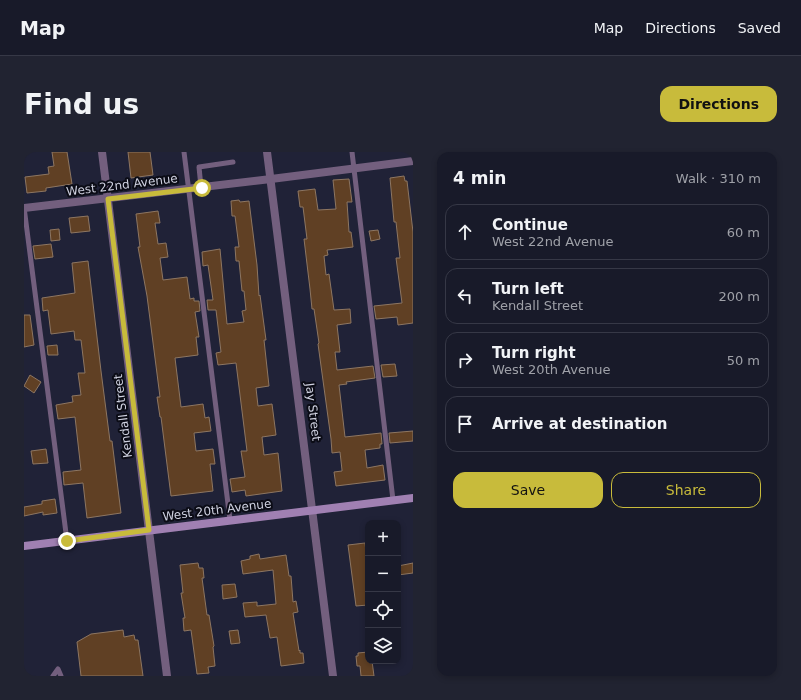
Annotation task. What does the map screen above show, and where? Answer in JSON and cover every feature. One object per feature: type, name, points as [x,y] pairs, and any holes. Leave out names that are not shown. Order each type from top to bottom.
[{"type":"street","name":"Kendall Street","points":[[102,152],[167,676]]},
{"type":"street","name":"Jay Street","points":[[267,152],[333,676]]},
{"type":"street","name":"West 22nd Avenue","points":[[24,208],[202,188],[413,160]]},
{"type":"street","name":"West 20th Avenue","points":[[24,546],[413,498]]},
{"type":"lane","points":[[184,152],[230,520]]},
{"type":"lane","points":[[352,152],[393,500]]},
{"type":"lane","points":[[202,188],[199,167],[233,162]]},
{"type":"lane","points":[[24,208],[67,541]]},
{"type":"lane","points":[[53,676],[58,669],[61,676]]},
{"type":"building","points":[[52,152],[67,152],[72,184],[46,188],[46,191],[27,193],[25,177],[49,174],[48,167],[54,166]]},
{"type":"building","points":[[128,152],[150,152],[153,175],[131,178]]},
{"type":"building","points":[[404,176],[405,181],[407,181],[413,232],[413,323],[398,325],[397,317],[376,319],[374,306],[402,303],[396,258],[400,258],[396,222],[394,222],[390,178]]},
{"type":"building","points":[[349,179],[352,202],[347,202],[349,232],[351,232],[353,247],[327,250],[328,255],[324,256],[326,275],[329,274],[334,310],[350,309],[351,323],[337,325],[340,352],[335,352],[337,370],[373,366],[375,378],[346,382],[347,384],[339,385],[345,437],[381,433],[382,444],[380,444],[380,448],[365,450],[367,468],[383,465],[385,480],[336,486],[334,472],[342,471],[340,452],[332,453],[319,343],[314,309],[312,309],[304,239],[307,239],[303,207],[300,207],[298,191],[315,189],[318,210],[336,209],[333,180]]},
{"type":"building","points":[[239,200],[240,202],[249,201],[257,265],[259,296],[260,295],[266,340],[264,340],[269,386],[256,388],[258,406],[272,404],[276,435],[262,437],[264,455],[278,453],[282,491],[246,496],[245,490],[232,492],[230,479],[245,477],[241,451],[247,451],[236,363],[218,365],[216,353],[221,352],[216,310],[208,310],[207,300],[213,300],[208,265],[203,266],[202,252],[220,249],[227,324],[244,322],[242,311],[246,310],[244,291],[242,291],[239,261],[236,261],[235,247],[239,247],[235,216],[232,216],[231,201]]},
{"type":"building","points":[[158,211],[160,223],[155,223],[158,244],[166,243],[168,257],[160,258],[163,280],[187,277],[190,299],[194,298],[194,301],[199,301],[200,311],[195,312],[199,337],[196,337],[198,355],[175,358],[181,407],[203,404],[205,418],[209,417],[211,431],[194,433],[196,451],[213,449],[215,464],[210,464],[213,491],[171,496],[157,397],[160,397],[147,296],[138,247],[140,247],[136,214]]},
{"type":"building","points":[[88,216],[90,231],[71,233],[69,218]]},
{"type":"building","points":[[59,229],[60,240],[51,241],[50,230]]},
{"type":"building","points":[[378,230],[380,239],[371,241],[369,231]]},
{"type":"building","points":[[51,244],[53,257],[35,259],[33,246]]},
{"type":"building","points":[[88,261],[110,441],[112,441],[121,513],[87,518],[83,483],[64,485],[63,472],[81,470],[75,417],[58,419],[56,405],[73,402],[72,396],[81,395],[78,373],[85,373],[81,340],[75,340],[74,331],[51,334],[48,310],[43,311],[42,298],[75,293],[72,263]]},
{"type":"building","points":[[24,315],[30,315],[34,345],[24,347]]},
{"type":"building","points":[[57,345],[58,355],[48,355],[47,346]]},
{"type":"building","points":[[395,364],[397,376],[383,377],[381,365]]},
{"type":"building","points":[[30,375],[41,382],[34,393],[24,386]]},
{"type":"building","points":[[413,431],[413,441],[390,443],[389,433]]},
{"type":"building","points":[[46,449],[48,463],[33,464],[31,451]]},
{"type":"building","points":[[55,499],[57,513],[43,515],[43,512],[24,516],[24,507],[42,504],[42,501]]},
{"type":"building","points":[[365,543],[365,605],[356,606],[348,545]]},
{"type":"building","points":[[259,554],[260,559],[286,555],[289,576],[291,576],[293,602],[296,601],[298,612],[293,613],[299,651],[300,650],[300,653],[303,653],[304,663],[281,666],[277,637],[270,638],[266,615],[245,617],[243,603],[257,602],[257,606],[276,604],[273,570],[243,574],[241,561],[250,559],[250,556]]},
{"type":"building","points":[[198,563],[199,568],[203,568],[204,578],[202,578],[207,615],[209,615],[214,646],[215,666],[208,667],[209,673],[197,674],[191,630],[184,631],[183,618],[185,618],[181,593],[183,593],[180,565]]},
{"type":"building","points":[[413,563],[413,573],[401,575],[401,565]]},
{"type":"building","points":[[235,584],[237,597],[223,599],[222,585]]},
{"type":"building","points":[[123,630],[124,637],[134,635],[135,640],[138,640],[143,676],[81,676],[77,642],[91,634]]},
{"type":"building","points":[[238,630],[240,643],[231,644],[229,631]]},
{"type":"building","points":[[365,652],[365,664],[372,664],[374,676],[361,676],[360,666],[357,666],[356,656],[358,656],[358,653]]},
{"type":"route","points":[[67,541],[149,530],[108,199],[202,188]]}]
